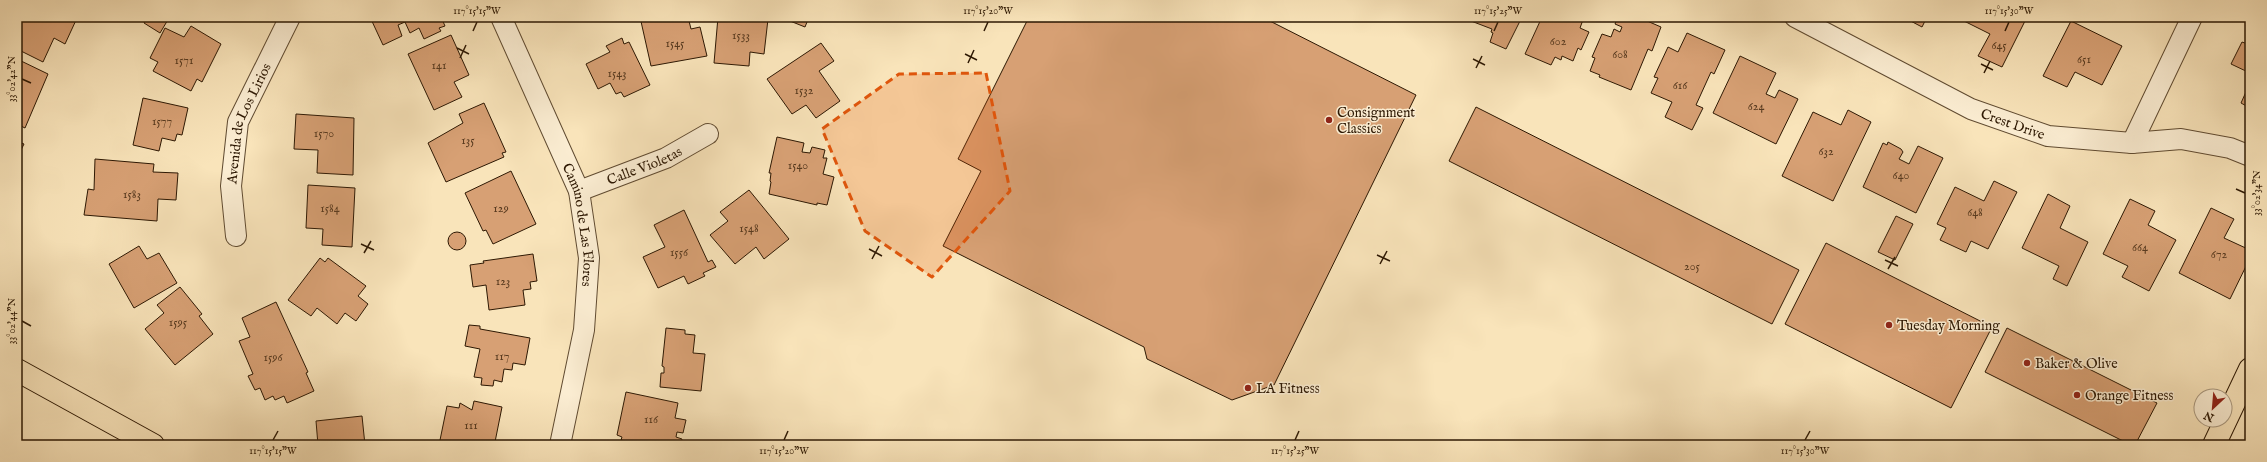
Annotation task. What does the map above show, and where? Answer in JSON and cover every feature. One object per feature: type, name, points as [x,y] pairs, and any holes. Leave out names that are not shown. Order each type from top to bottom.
[{"type":"main road","points":[[2214,445],[2250,369]]},
{"type":"main road","points":[[17,370],[153,445]]},
{"type":"street","name":"Avenida de Los Lirios","points":[[236,236],[231,186],[238,122],[290,17]]},
{"type":"street","name":"Camino de Las Flores","points":[[501,17],[578,191],[589,258],[584,330],[560,445]]},
{"type":"street","name":"Crest Drive","points":[[1795,17],[1971,109],[2048,136],[2132,143],[2181,139],[2230,148],[2250,156]]},
{"type":"street","points":[[2132,143],[2192,17]]},
{"type":"street","name":"Calle Violetas","points":[[578,191],[666,158],[708,134]]},
{"type":"highlighted area","points":[[986,73],[1010,191],[932,277],[865,231],[822,129],[899,74]]},
{"type":"building","points":[[17,17],[77,18],[65,44],[54,38],[43,62],[17,49]]},
{"type":"building","points":[[147,17],[169,18],[160,33],[144,23]]},
{"type":"building","points":[[370,17],[441,17],[445,26],[439,28],[441,31],[424,39],[419,28],[410,33],[405,22],[398,25],[402,36],[383,45]]},
{"type":"building","points":[[640,17],[688,17],[691,29],[700,27],[707,56],[651,66]]},
{"type":"building","points":[[718,17],[768,19],[764,54],[750,52],[749,66],[714,63]]},
{"type":"building","points":[[780,17],[809,17],[805,27]]},
{"type":"building","points":[[1029,17],[1054,17],[1059,20],[1060,17],[1262,17],[1416,95],[1274,385],[1232,400],[1147,359],[1144,347],[943,246],[981,171],[958,159]]},
{"type":"building","points":[[1473,17],[1522,17],[1506,49],[1490,42],[1493,33],[1491,32],[1492,29],[1471,21]]},
{"type":"building","points":[[1542,17],[1584,17],[1580,28],[1589,32],[1581,50],[1578,48],[1573,61],[1562,56],[1561,60],[1555,57],[1551,65],[1525,54]]},
{"type":"building","points":[[1618,17],[1638,17],[1661,27],[1652,51],[1648,49],[1631,90],[1599,77],[1600,75],[1590,71],[1595,58],[1592,57],[1602,34],[1611,37],[1614,29],[1620,32],[1622,27],[1615,24]]},
{"type":"building","points":[[1903,17],[1927,17],[1922,27]]},
{"type":"building","points":[[1963,17],[2027,17],[2002,67],[1978,56],[1990,34],[1962,20]]},
{"type":"building","points":[[2071,21],[2122,46],[2102,85],[2075,72],[2067,87],[2043,76]]},
{"type":"building","points":[[191,26],[221,44],[202,82],[197,79],[191,91],[153,71],[158,62],[150,58],[165,28],[184,37]]},
{"type":"building","points":[[1687,33],[1725,50],[1714,74],[1711,72],[1696,105],[1703,108],[1692,130],[1665,117],[1672,102],[1651,93],[1658,78],[1654,77],[1668,47],[1678,52]]},
{"type":"building","points":[[451,35],[469,75],[454,82],[462,97],[434,110],[408,54]]},
{"type":"building","points":[[622,38],[624,44],[629,42],[650,85],[624,97],[621,92],[616,94],[610,83],[598,89],[586,64],[610,52],[606,46]]},
{"type":"building","points":[[2242,42],[2250,45],[2250,73],[2231,64]]},
{"type":"building","points":[[821,43],[834,61],[819,71],[840,101],[816,118],[806,105],[792,114],[767,79]]},
{"type":"building","points":[[1740,56],[1776,73],[1766,94],[1775,98],[1779,90],[1798,99],[1776,144],[1713,113]]},
{"type":"building","points":[[17,59],[48,74],[25,128],[17,124]]},
{"type":"building","points":[[2250,83],[2250,108],[2241,103]]},
{"type":"building","points":[[143,98],[188,108],[182,135],[177,134],[175,141],[162,138],[159,151],[133,145]]},
{"type":"building","points":[[484,103],[506,152],[502,153],[504,157],[446,182],[428,143],[463,123],[459,114]]},
{"type":"building","points":[[1476,107],[1799,270],[1772,324],[1449,161]]},
{"type":"building","points":[[1848,110],[1871,122],[1833,201],[1782,176],[1813,112],[1841,125]]},
{"type":"building","points":[[296,114],[354,118],[353,175],[317,173],[318,150],[294,149]]},
{"type":"building","points":[[777,137],[804,143],[802,152],[810,153],[812,147],[825,150],[823,158],[827,158],[823,174],[834,177],[827,205],[817,203],[817,205],[769,194],[771,173],[769,173]]},
{"type":"building","points":[[17,141],[24,144],[17,158]]},
{"type":"building","points":[[1888,142],[1901,149],[1903,152],[1899,159],[1909,164],[1918,146],[1943,158],[1916,213],[1863,187],[1883,143],[1887,145]]},
{"type":"building","points":[[95,159],[154,164],[153,172],[178,173],[176,200],[158,199],[157,221],[84,215],[88,189],[94,190]]},
{"type":"building","points":[[511,171],[536,224],[493,244],[486,230],[483,231],[465,193]]},
{"type":"building","points":[[1994,181],[2017,192],[1988,249],[1971,241],[1966,252],[1940,240],[1946,228],[1937,224],[1955,187],[1984,201]]},
{"type":"building","points":[[308,185],[355,188],[352,247],[322,245],[323,229],[306,228]]},
{"type":"building","points":[[749,190],[789,239],[764,259],[756,247],[735,264],[710,235],[728,221],[720,212]]},
{"type":"building","points":[[2048,194],[2070,206],[2060,228],[2088,242],[2067,286],[2053,279],[2059,266],[2022,248]]},
{"type":"building","points":[[2130,199],[2155,211],[2148,225],[2176,240],[2149,291],[2122,277],[2128,266],[2103,254]]},
{"type":"building","points":[[2211,208],[2234,219],[2224,238],[2250,250],[2250,258],[2230,299],[2179,273]]},
{"type":"building","points":[[684,210],[708,262],[712,260],[716,267],[703,273],[705,276],[688,284],[684,276],[658,288],[643,257],[665,247],[654,225]]},
{"type":"building","points":[[1896,216],[1913,224],[1895,260],[1878,252]]},
{"type":"building","points":[[457,232],[463,235],[466,241],[463,247],[457,250],[451,247],[448,241],[451,235]]},
{"type":"building","name":"Tuesday Morning","points":[[1826,243],[1992,327],[1951,408],[1785,324]]},
{"type":"building","points":[[139,246],[147,259],[159,253],[177,283],[134,308],[109,264]]},
{"type":"building","points":[[533,254],[537,281],[530,282],[531,289],[523,290],[525,305],[489,310],[486,285],[473,287],[470,265],[484,263],[483,261]]},
{"type":"building","points":[[320,258],[325,262],[328,258],[366,286],[358,296],[368,304],[356,321],[345,313],[337,324],[317,308],[311,316],[288,300]]},
{"type":"building","points":[[180,287],[202,314],[199,316],[213,334],[175,365],[145,329],[164,313],[157,305]]},
{"type":"building","points":[[276,302],[308,372],[306,373],[314,391],[287,403],[284,396],[275,400],[273,396],[265,400],[260,388],[255,390],[248,376],[253,374],[239,341],[250,337],[242,318]]},
{"type":"building","points":[[469,325],[480,326],[480,329],[530,338],[525,365],[513,363],[512,370],[504,369],[502,382],[494,380],[493,386],[481,385],[482,378],[474,377],[480,349],[465,346]]},
{"type":"building","points":[[666,328],[685,330],[685,334],[695,335],[693,353],[705,354],[701,391],[660,387],[661,373],[664,373],[664,367],[662,366]]},
{"type":"building","points":[[2007,328],[2157,403],[2135,445],[2131,445],[1985,372]]},
{"type":"building","points":[[626,392],[678,403],[675,418],[686,420],[683,433],[677,432],[676,437],[682,439],[681,445],[643,445],[621,440],[622,437],[617,435]]},
{"type":"building","points":[[474,401],[502,407],[495,442],[493,441],[492,445],[439,445],[447,406],[459,408],[460,403],[472,410]]},
{"type":"building","points":[[362,416],[365,445],[318,445],[316,421]]},
{"type":"place","name":"Consignment Classics","points":[[1329,120]]},
{"type":"place","name":"Tuesday Morning","points":[[1889,325]]},
{"type":"place","name":"Baker & Olive","points":[[2027,363]]},
{"type":"place","name":"LA Fitness","points":[[1248,388]]},
{"type":"place","name":"Orange Fitness","points":[[2077,395]]}]
